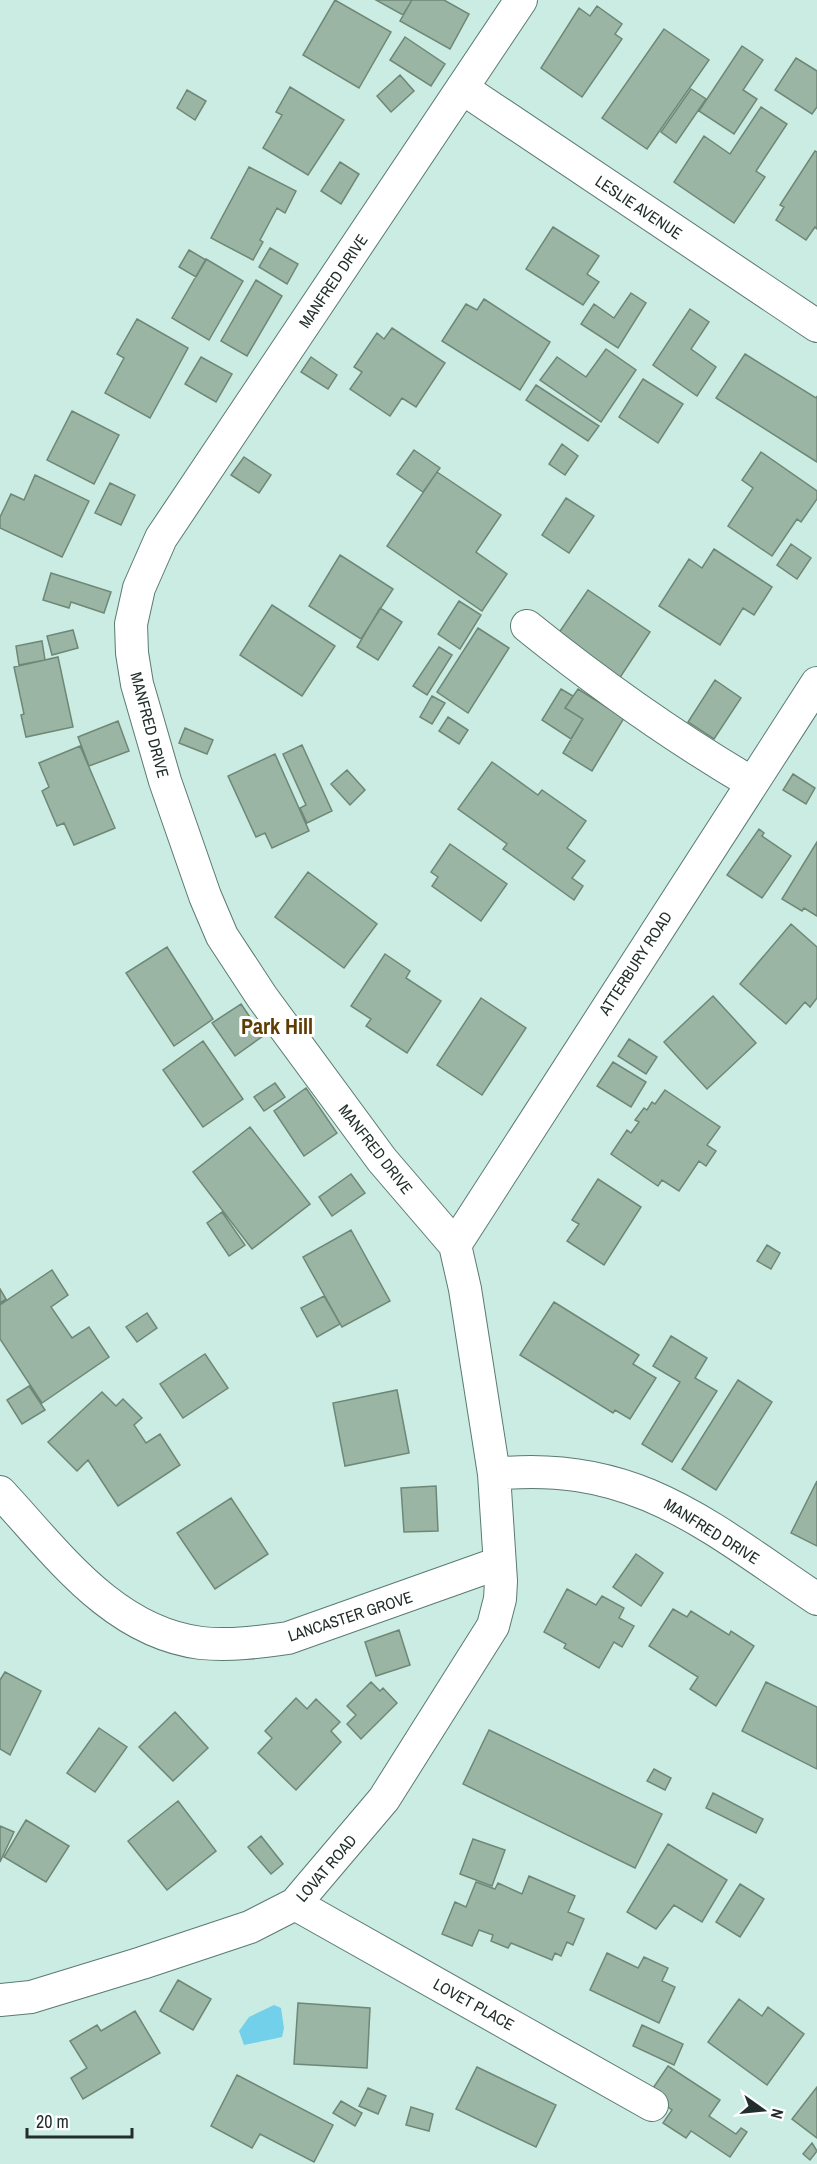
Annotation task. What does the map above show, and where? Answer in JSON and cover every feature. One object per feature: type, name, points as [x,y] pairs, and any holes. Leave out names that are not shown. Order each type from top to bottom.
[{"type":"street","name":"MANFRED DRIVE","points":[[499,1563],[494,1474],[465,1288],[455,1245],[382,1160],[262,998],[222,936],[187,847],[162,770],[137,684],[131,624],[139,588],[161,538],[521,0]]},
{"type":"street","name":"LESLIE AVENUE","points":[[462,87],[817,326]]},
{"type":"street","points":[[527,626],[594,679],[658,724],[752,783]]},
{"type":"street","name":"ATTERBURY ROAD","points":[[455,1245],[817,683]]},
{"type":"street","name":"MANFRED DRIVE","points":[[494,1474],[530,1470],[560,1471],[593,1476],[642,1491],[674,1504],[817,1599]]},
{"type":"street","name":"LANCASTER GROVE","points":[[0,1492],[93,1591],[120,1612],[176,1638],[201,1643],[258,1642],[288,1638],[499,1563]]},
{"type":"street","name":"LOVAT ROAD","points":[[0,2000],[31,1996],[142,1963],[250,1927],[295,1904],[384,1799],[493,1626],[500,1599],[499,1563]]},
{"type":"street","name":"LOVET PLACE","points":[[295,1904],[652,2105]]},
{"type":"water","points":[[274,2005],[281,2008],[284,2028],[282,2037],[244,2045],[239,2031],[249,2017]]},
{"type":"building","points":[[335,0],[391,32],[359,88],[303,55]]},
{"type":"building","points":[[376,0],[412,0],[403,15]]},
{"type":"building","points":[[412,0],[444,0],[469,14],[450,49],[400,21]]},
{"type":"building","points":[[597,6],[622,24],[615,34],[622,39],[582,97],[541,68],[579,8],[590,16]]},
{"type":"building","points":[[664,29],[709,60],[647,149],[602,118]]},
{"type":"building","points":[[405,37],[445,64],[431,86],[390,60]]},
{"type":"building","points":[[742,46],[763,60],[743,90],[757,99],[734,134],[699,111]]},
{"type":"building","points":[[796,58],[817,71],[817,107],[812,114],[775,90]]},
{"type":"building","points":[[400,75],[414,91],[391,112],[377,96]]},
{"type":"building","points":[[290,87],[344,120],[308,175],[263,148],[282,115],[276,112]]},
{"type":"building","points":[[691,89],[706,99],[676,143],[661,132]]},
{"type":"building","points":[[187,90],[206,101],[195,120],[177,108]]},
{"type":"building","points":[[761,107],[787,124],[756,171],[765,177],[734,223],[674,182],[704,136],[730,154]]},
{"type":"building","points":[[815,151],[817,152],[817,229],[815,227],[806,240],[776,220],[784,207],[780,205]]},
{"type":"building","points":[[340,162],[359,174],[341,204],[321,191]]},
{"type":"building","points":[[249,167],[296,191],[285,213],[277,208],[260,240],[263,242],[253,260],[211,238]]},
{"type":"building","points":[[553,227],[599,256],[587,274],[599,282],[583,305],[526,269]]},
{"type":"building","points":[[270,248],[298,264],[287,284],[259,267]]},
{"type":"building","points":[[189,250],[206,260],[196,277],[179,267]]},
{"type":"building","points":[[206,259],[243,281],[209,340],[172,318]]},
{"type":"building","points":[[256,280],[282,296],[247,356],[221,341]]},
{"type":"building","points":[[631,293],[646,303],[618,348],[581,324],[594,304],[614,318]]},
{"type":"building","points":[[484,299],[550,342],[520,390],[442,341],[466,304],[477,310]]},
{"type":"building","points":[[690,309],[709,322],[691,349],[716,367],[697,396],[653,365]]},
{"type":"building","points":[[137,319],[188,348],[150,418],[105,393],[124,358],[117,354]]},
{"type":"building","points":[[392,328],[445,363],[416,407],[402,398],[390,416],[350,389],[362,372],[354,367],[377,333],[384,339]]},
{"type":"building","points":[[606,349],[636,370],[601,422],[540,380],[557,357],[586,377]]},
{"type":"building","points":[[745,354],[816,398],[817,396],[817,462],[716,398]]},
{"type":"building","points":[[201,357],[232,374],[216,402],[185,384]]},
{"type":"building","points":[[311,357],[337,375],[328,389],[301,372]]},
{"type":"building","points":[[643,379],[683,404],[658,443],[619,417]]},
{"type":"building","points":[[536,385],[599,426],[588,441],[526,400]]},
{"type":"building","points":[[72,411],[119,435],[94,484],[47,460]]},
{"type":"building","points":[[562,444],[578,456],[565,475],[549,464]]},
{"type":"building","points":[[414,450],[440,468],[423,492],[397,474]]},
{"type":"building","points":[[761,452],[817,491],[817,499],[801,522],[797,519],[772,556],[728,526],[753,488],[742,480]]},
{"type":"building","points":[[244,457],[271,475],[259,493],[231,475]]},
{"type":"building","points":[[437,472],[501,515],[476,552],[507,574],[482,611],[387,546]]},
{"type":"building","points":[[35,475],[89,501],[62,557],[0,528],[0,517],[11,494],[24,500]]},
{"type":"building","points":[[110,483],[135,495],[121,525],[95,513]]},
{"type":"building","points":[[566,498],[594,516],[569,553],[542,535]]},
{"type":"building","points":[[791,544],[811,558],[797,579],[777,565]]},
{"type":"building","points":[[714,549],[772,587],[754,615],[743,608],[720,645],[659,606],[689,559],[702,568]]},
{"type":"building","points":[[340,555],[393,589],[361,639],[309,606]]},
{"type":"building","points":[[51,573],[111,592],[104,613],[71,602],[69,608],[43,600]]},
{"type":"building","points":[[588,590],[650,632],[619,679],[556,637]]},
{"type":"building","points":[[459,601],[481,615],[460,649],[438,634]]},
{"type":"building","points":[[272,605],[335,646],[302,696],[240,655]]},
{"type":"building","points":[[380,608],[402,622],[378,660],[357,647]]},
{"type":"building","points":[[478,628],[509,648],[468,713],[437,692]]},
{"type":"building","points":[[73,630],[78,648],[52,655],[47,636]]},
{"type":"building","points":[[42,641],[45,660],[19,665],[16,646]]},
{"type":"building","points":[[439,647],[452,655],[427,695],[413,686]]},
{"type":"building","points":[[58,657],[73,727],[26,737],[21,715],[24,714],[14,667]]},
{"type":"building","points":[[715,680],[741,698],[714,739],[688,722]]},
{"type":"building","points":[[561,689],[573,696],[565,708],[583,719],[571,739],[542,720]]},
{"type":"building","points":[[578,689],[624,718],[592,771],[563,753],[583,719],[565,708]]},
{"type":"building","points":[[432,696],[445,703],[432,724],[420,717]]},
{"type":"building","points":[[448,717],[468,730],[459,744],[439,731]]},
{"type":"building","points":[[118,721],[129,751],[89,766],[78,737]]},
{"type":"building","points":[[185,728],[213,740],[207,754],[179,743]]},
{"type":"building","points":[[302,745],[332,811],[307,823],[300,808],[306,805],[283,754]]},
{"type":"building","points":[[80,746],[115,828],[74,845],[64,823],[57,826],[42,791],[49,787],[39,763]]},
{"type":"building","points":[[275,754],[309,831],[272,848],[265,833],[256,837],[228,776]]},
{"type":"building","points":[[492,762],[538,795],[542,790],[586,821],[567,848],[585,861],[572,878],[583,886],[574,900],[503,849],[507,844],[458,809]]},
{"type":"building","points":[[347,770],[365,790],[350,805],[331,784]]},
{"type":"building","points":[[793,774],[815,788],[806,804],[783,790]]},
{"type":"building","points":[[759,829],[764,833],[762,836],[791,856],[762,898],[727,875]]},
{"type":"building","points":[[817,842],[817,916],[804,908],[802,911],[782,899]]},
{"type":"building","points":[[450,844],[507,884],[481,921],[432,886],[438,877],[431,872]]},
{"type":"building","points":[[308,872],[377,924],[344,968],[275,917]]},
{"type":"building","points":[[791,924],[817,947],[817,998],[810,1007],[805,1002],[786,1024],[740,984]]},
{"type":"building","points":[[167,947],[213,1019],[174,1046],[126,973]]},
{"type":"building","points":[[385,954],[410,971],[406,978],[441,1001],[407,1053],[366,1026],[371,1019],[351,1006]]},
{"type":"building","points":[[713,996],[756,1043],[707,1089],[664,1042]]},
{"type":"building","points":[[481,998],[526,1028],[482,1095],[437,1065]]},
{"type":"building","points":[[241,1004],[263,1036],[235,1056],[212,1023]]},
{"type":"building","points":[[629,1039],[657,1057],[646,1074],[618,1056]]},
{"type":"building","points":[[203,1041],[243,1099],[203,1127],[163,1070]]},
{"type":"building","points":[[613,1062],[646,1082],[631,1107],[597,1086]]},
{"type":"building","points":[[275,1083],[285,1097],[264,1111],[254,1097]]},
{"type":"building","points":[[306,1088],[337,1133],[304,1156],[274,1111]]},
{"type":"building","points":[[665,1090],[720,1127],[707,1145],[716,1151],[706,1166],[699,1161],[679,1191],[662,1180],[658,1186],[611,1154],[627,1130],[631,1133],[639,1122],[635,1120],[644,1108],[647,1110],[652,1102],[655,1104]]},
{"type":"building","points":[[250,1127],[310,1204],[252,1249],[193,1172]]},
{"type":"building","points":[[351,1174],[365,1193],[332,1216],[319,1197]]},
{"type":"building","points":[[598,1179],[641,1207],[604,1265],[567,1241],[579,1224],[572,1220]]},
{"type":"building","points":[[222,1212],[245,1245],[229,1256],[207,1223]]},
{"type":"building","points":[[351,1230],[390,1301],[342,1327],[303,1257]]},
{"type":"building","points":[[767,1245],[780,1253],[771,1269],[757,1261]]},
{"type":"building","points":[[52,1270],[68,1295],[51,1307],[72,1338],[89,1327],[109,1357],[42,1403],[0,1339],[0,1305]]},
{"type":"building","points":[[0,1289],[6,1299],[0,1303]]},
{"type":"building","points":[[324,1296],[340,1324],[317,1337],[301,1308]]},
{"type":"building","points":[[554,1302],[639,1355],[633,1364],[656,1378],[630,1419],[615,1410],[613,1413],[520,1355]]},
{"type":"building","points":[[147,1313],[157,1328],[137,1342],[126,1327]]},
{"type":"building","points":[[671,1336],[707,1358],[695,1378],[717,1391],[672,1462],[642,1444],[680,1382],[653,1366]]},
{"type":"building","points":[[205,1354],[228,1388],[183,1418],[160,1384]]},
{"type":"building","points":[[738,1380],[772,1402],[716,1490],[682,1469]]},
{"type":"building","points":[[29,1386],[45,1410],[22,1424],[7,1400]]},
{"type":"building","points":[[397,1390],[409,1453],[345,1466],[333,1403]]},
{"type":"building","points":[[102,1392],[116,1406],[123,1399],[142,1418],[134,1425],[146,1443],[160,1434],[180,1465],[118,1506],[88,1460],[77,1471],[48,1442]]},
{"type":"building","points":[[817,1481],[817,1546],[791,1533]]},
{"type":"building","points":[[436,1486],[438,1531],[404,1532],[401,1488]]},
{"type":"building","points":[[231,1498],[268,1554],[215,1589],[177,1533]]},
{"type":"building","points":[[636,1554],[663,1573],[641,1606],[613,1587]]},
{"type":"building","points":[[567,1589],[596,1605],[602,1596],[624,1608],[619,1618],[634,1626],[622,1647],[614,1642],[599,1668],[564,1648],[566,1644],[544,1632]]},
{"type":"building","points":[[673,1609],[687,1617],[691,1611],[729,1635],[731,1631],[754,1646],[716,1706],[690,1689],[698,1677],[649,1646]]},
{"type":"building","points":[[399,1630],[410,1665],[376,1676],[365,1642]]},
{"type":"building","points":[[5,1672],[41,1691],[10,1755],[0,1749],[0,1680]]},
{"type":"building","points":[[371,1682],[380,1691],[383,1688],[397,1703],[361,1739],[347,1724],[356,1715],[347,1706]]},
{"type":"building","points":[[766,1682],[817,1707],[817,1769],[742,1731]]},
{"type":"building","points":[[296,1698],[307,1709],[316,1699],[340,1722],[331,1731],[341,1742],[296,1790],[258,1753],[272,1738],[265,1731]]},
{"type":"building","points":[[175,1712],[208,1748],[173,1781],[139,1747]]},
{"type":"building","points":[[99,1728],[127,1747],[95,1792],[67,1773]]},
{"type":"building","points":[[489,1730],[662,1814],[635,1868],[463,1784]]},
{"type":"building","points":[[654,1769],[671,1778],[665,1790],[647,1781]]},
{"type":"building","points":[[713,1793],[763,1819],[756,1833],[706,1808]]},
{"type":"building","points":[[178,1801],[216,1851],[167,1890],[128,1841]]},
{"type":"building","points":[[26,1820],[69,1846],[46,1882],[4,1857]]},
{"type":"building","points":[[0,1826],[14,1832],[0,1862]]},
{"type":"building","points":[[261,1836],[283,1864],[271,1874],[248,1847]]},
{"type":"building","points":[[473,1839],[505,1850],[492,1886],[460,1874]]},
{"type":"building","points":[[668,1844],[727,1880],[702,1922],[674,1905],[656,1929],[627,1912]]},
{"type":"building","points":[[529,1876],[575,1896],[568,1912],[584,1919],[573,1945],[567,1942],[561,1956],[555,1953],[552,1960],[511,1943],[508,1948],[491,1941],[493,1935],[479,1930],[472,1946],[442,1934],[455,1902],[466,1907],[476,1882],[495,1889],[498,1883],[522,1894]]},
{"type":"building","points":[[740,1884],[764,1899],[740,1937],[716,1922]]},
{"type":"building","points":[[607,1953],[638,1968],[644,1957],[668,1968],[662,1981],[675,1987],[659,2023],[590,1990]]},
{"type":"building","points":[[178,1980],[211,1999],[193,2030],[160,2011]]},
{"type":"building","points":[[739,1999],[762,2016],[768,2007],[804,2034],[767,2085],[708,2042]]},
{"type":"building","points":[[298,2003],[370,2008],[367,2068],[294,2064]]},
{"type":"building","points":[[135,2011],[160,2053],[83,2099],[71,2078],[87,2068],[70,2041],[97,2025],[101,2031]]},
{"type":"building","points":[[642,2025],[683,2044],[674,2065],[633,2046]]},
{"type":"building","points":[[668,2066],[720,2100],[709,2116],[736,2134],[741,2128],[747,2132],[730,2157],[691,2131],[686,2138],[663,2123],[672,2110],[649,2094]]},
{"type":"building","points":[[477,2067],[556,2105],[536,2147],[456,2109]]},
{"type":"building","points":[[237,2075],[333,2125],[314,2162],[260,2134],[252,2148],[211,2126]]},
{"type":"building","points":[[817,2087],[817,2138],[792,2119]]},
{"type":"building","points":[[368,2088],[386,2096],[378,2114],[359,2106]]},
{"type":"building","points":[[341,2101],[362,2113],[355,2126],[333,2113]]},
{"type":"building","points":[[411,2107],[433,2114],[429,2131],[406,2125]]},
{"type":"building","points":[[812,2143],[817,2151],[810,2160],[803,2154]]},
{"type":"district","name":"Park Hill","points":[[277,1026]]}]
